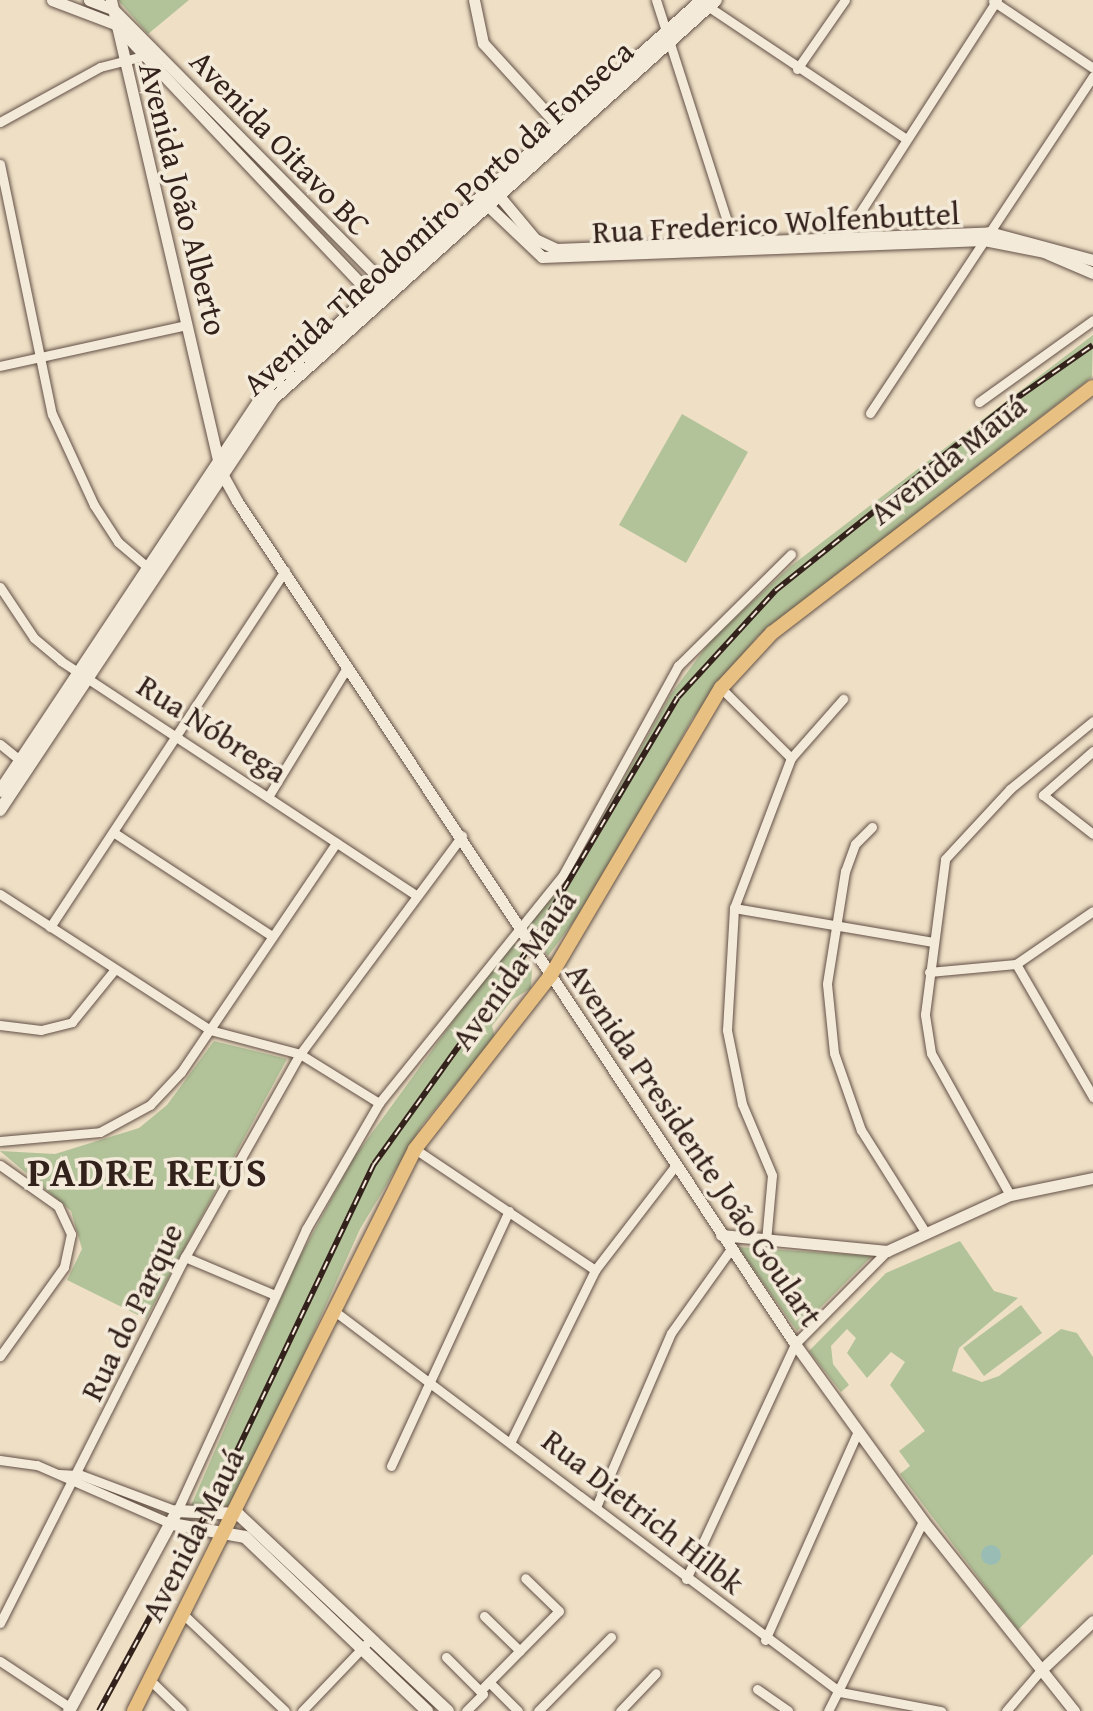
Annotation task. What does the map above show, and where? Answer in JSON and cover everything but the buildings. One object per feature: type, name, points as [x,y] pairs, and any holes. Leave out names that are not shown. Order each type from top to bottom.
[{"type":"main road","name":"Avenida Theodomiro Porto da Fonseca","points":[[2,799],[198,496],[218,456],[296,370],[315,343],[383,284],[436,246],[707,2]]},
{"type":"main road","name":"Avenida Theodomiro Porto da Fonseca","points":[[296,370],[325,353],[382,307],[436,246]]},
{"type":"main road","points":[[315,343],[325,353]]},
{"type":"main road","name":"Avenida Mauá","points":[[134,1711],[238,1514],[333,1310],[415,1149],[551,975],[721,688],[772,633],[1093,387]]},
{"type":"main road","name":"Avenida Theodomiro Porto da Fonseca","points":[[198,496],[221,472],[246,422]]},
{"type":"main road","points":[[177,1511],[238,1514],[366,1643],[427,1711]]},
{"type":"main road","name":"Avenida Mauá","points":[[70,1710],[177,1511]]},
{"type":"main road","points":[[172,1524],[245,1537],[448,1711]]},
{"type":"street","name":"Avenida Oitavo BC","points":[[52,0],[115,24],[173,75],[396,294]]},
{"type":"street","name":"Avenida Oitavo BC","points":[[89,0],[112,5],[382,307]]},
{"type":"street","points":[[474,0],[483,43],[563,130]]},
{"type":"street","points":[[656,0],[735,245]]},
{"type":"street","points":[[797,69],[845,0]]},
{"type":"street","points":[[842,240],[903,137],[995,1],[1093,68]]},
{"type":"street","points":[[707,2],[797,69],[903,137]]},
{"type":"street","name":"Avenida João Alberto","points":[[112,5],[221,472]]},
{"type":"street","points":[[0,122],[123,61],[147,55]]},
{"type":"street","points":[[870,413],[1093,76]]},
{"type":"street","points":[[0,164],[37,357],[52,414],[94,505],[150,570]]},
{"type":"street","name":"Rua Frederico Wolfenbuttel","points":[[495,191],[544,245],[635,250]]},
{"type":"street","name":"Rua Frederico Wolfenbuttel","points":[[484,202],[542,257],[735,245],[986,236],[1090,262]]},
{"type":"street","name":"Avenida Mauá","points":[[979,402],[1093,320]]},
{"type":"street","points":[[0,366],[187,325]]},
{"type":"street","name":"Avenida Presidente João Goulart","points":[[221,472],[795,1344],[923,1521],[1074,1711]]},
{"type":"street","name":"Avenida Mauá","points":[[177,1511],[275,1295],[379,1103],[519,923],[563,875],[678,666],[791,554]]},
{"type":"street","points":[[50,927],[285,571]]},
{"type":"street","name":"Rua Nóbrega","points":[[0,587],[34,638],[81,674],[416,895]]},
{"type":"street","points":[[268,797],[348,666]]},
{"type":"street","points":[[721,688],[791,758]]},
{"type":"street","points":[[766,1241],[772,1175],[742,1104],[727,1030],[734,908],[791,758],[843,699]]},
{"type":"street","points":[[1010,1195],[931,1053],[929,972],[945,859],[958,838],[1093,721]]},
{"type":"street","points":[[0,744],[24,764]]},
{"type":"street","points":[[1093,751],[1047,788],[1047,802],[1093,834]]},
{"type":"street","points":[[872,827],[849,854],[827,984],[834,1053],[861,1130],[924,1230]]},
{"type":"street","points":[[113,832],[272,936]]},
{"type":"street","name":"Rua do Parque","points":[[0,1623],[81,1475],[185,1257],[300,1054],[462,836]]},
{"type":"street","points":[[0,1141],[100,1132],[150,1105],[210,1030],[336,843]]},
{"type":"street","points":[[0,894],[210,1030],[300,1054],[379,1103]]},
{"type":"street","points":[[734,908],[933,942]]},
{"type":"street","points":[[929,972],[1016,964],[1093,911]]},
{"type":"street","points":[[1016,964],[1093,1097]]},
{"type":"street","points":[[0,1025],[41,1030],[72,1022],[115,969]]},
{"type":"street","points":[[415,1149],[595,1270]]},
{"type":"street","points":[[0,1165],[58,1206],[71,1234],[64,1267],[2,1350]]},
{"type":"street","points":[[510,1443],[595,1270],[675,1166]]},
{"type":"street","points":[[686,1579],[795,1344],[887,1251],[924,1230],[1010,1195],[1093,1178]]},
{"type":"street","points":[[391,1466],[509,1211]]},
{"type":"street","points":[[721,1235],[887,1251]]},
{"type":"street","points":[[596,1507],[671,1333],[731,1249]]},
{"type":"street","points":[[185,1257],[275,1295]]},
{"type":"street","name":"Rua Dietrich Hilbk","points":[[333,1310],[596,1507],[765,1640],[840,1692],[941,1711]]},
{"type":"street","points":[[765,1640],[858,1431]]},
{"type":"street","points":[[0,1460],[59,1474],[81,1475],[177,1511]]},
{"type":"street","points":[[59,1474],[75,1486],[172,1524]]},
{"type":"street","points":[[828,1711],[923,1521]]},
{"type":"street","points":[[466,1711],[480,1691],[559,1611],[525,1578]]},
{"type":"street","points":[[184,1615],[285,1711]]},
{"type":"street","points":[[484,1616],[520,1651]]},
{"type":"street","points":[[1006,1711],[1041,1670],[1093,1621]]},
{"type":"street","points":[[538,1711],[611,1637]]},
{"type":"street","points":[[302,1711],[366,1643]]},
{"type":"street","points":[[446,1657],[480,1691]]},
{"type":"street","points":[[0,1661],[70,1710]]},
{"type":"street","points":[[620,1711],[656,1673]]},
{"type":"street","points":[[151,1681],[182,1711]]},
{"type":"street","points":[[489,1682],[518,1711]]},
{"type":"street","points":[[757,1689],[788,1711]]},
{"type":"street","points":[[427,1711],[437,1700]]},
{"type":"green space","points":[[118,0],[189,0],[148,34]]},
{"type":"green space","points":[[1093,335],[1092,377],[757,637],[692,719],[604,881],[548,956],[527,926],[567,881],[671,694],[712,639],[791,566]]},
{"type":"green space","points":[[682,414],[748,452],[686,563],[619,525]]},
{"type":"green space","points":[[512,940],[532,968],[531,988],[512,1000],[492,1026],[495,1037],[423,1124],[360,1229],[236,1506],[190,1508],[296,1264],[353,1159]]},
{"type":"green space","points":[[214,1041],[287,1059],[146,1319],[67,1280],[82,1249],[71,1211],[0,1151],[55,1154],[139,1128],[167,1105]]},
{"type":"green space","points":[[960,1241],[994,1291],[1018,1298],[959,1348],[952,1371],[982,1382],[999,1376],[1061,1329],[1077,1333],[1093,1357],[1093,1554],[1018,1630],[900,1474],[910,1466],[899,1451],[925,1431],[890,1385],[905,1362],[891,1352],[867,1378],[847,1353],[856,1338],[847,1329],[831,1346],[833,1364],[849,1385],[841,1392],[809,1351],[886,1273]]},
{"type":"green space","points":[[738,1247],[872,1256],[797,1331]]},
{"type":"green space","points":[[1021,1305],[1042,1333],[984,1376],[963,1348]]},
{"type":"water","points":[[991,1545],[998,1548],[1001,1555],[998,1562],[991,1565],[984,1562],[981,1555],[984,1548]]},
{"type":"railway","points":[[99,1711],[215,1497],[374,1164],[527,951],[678,697],[776,590],[1008,404],[1093,345]]},
{"type":"district","name":"PADRE REUS","points":[[148,1172]]}]
